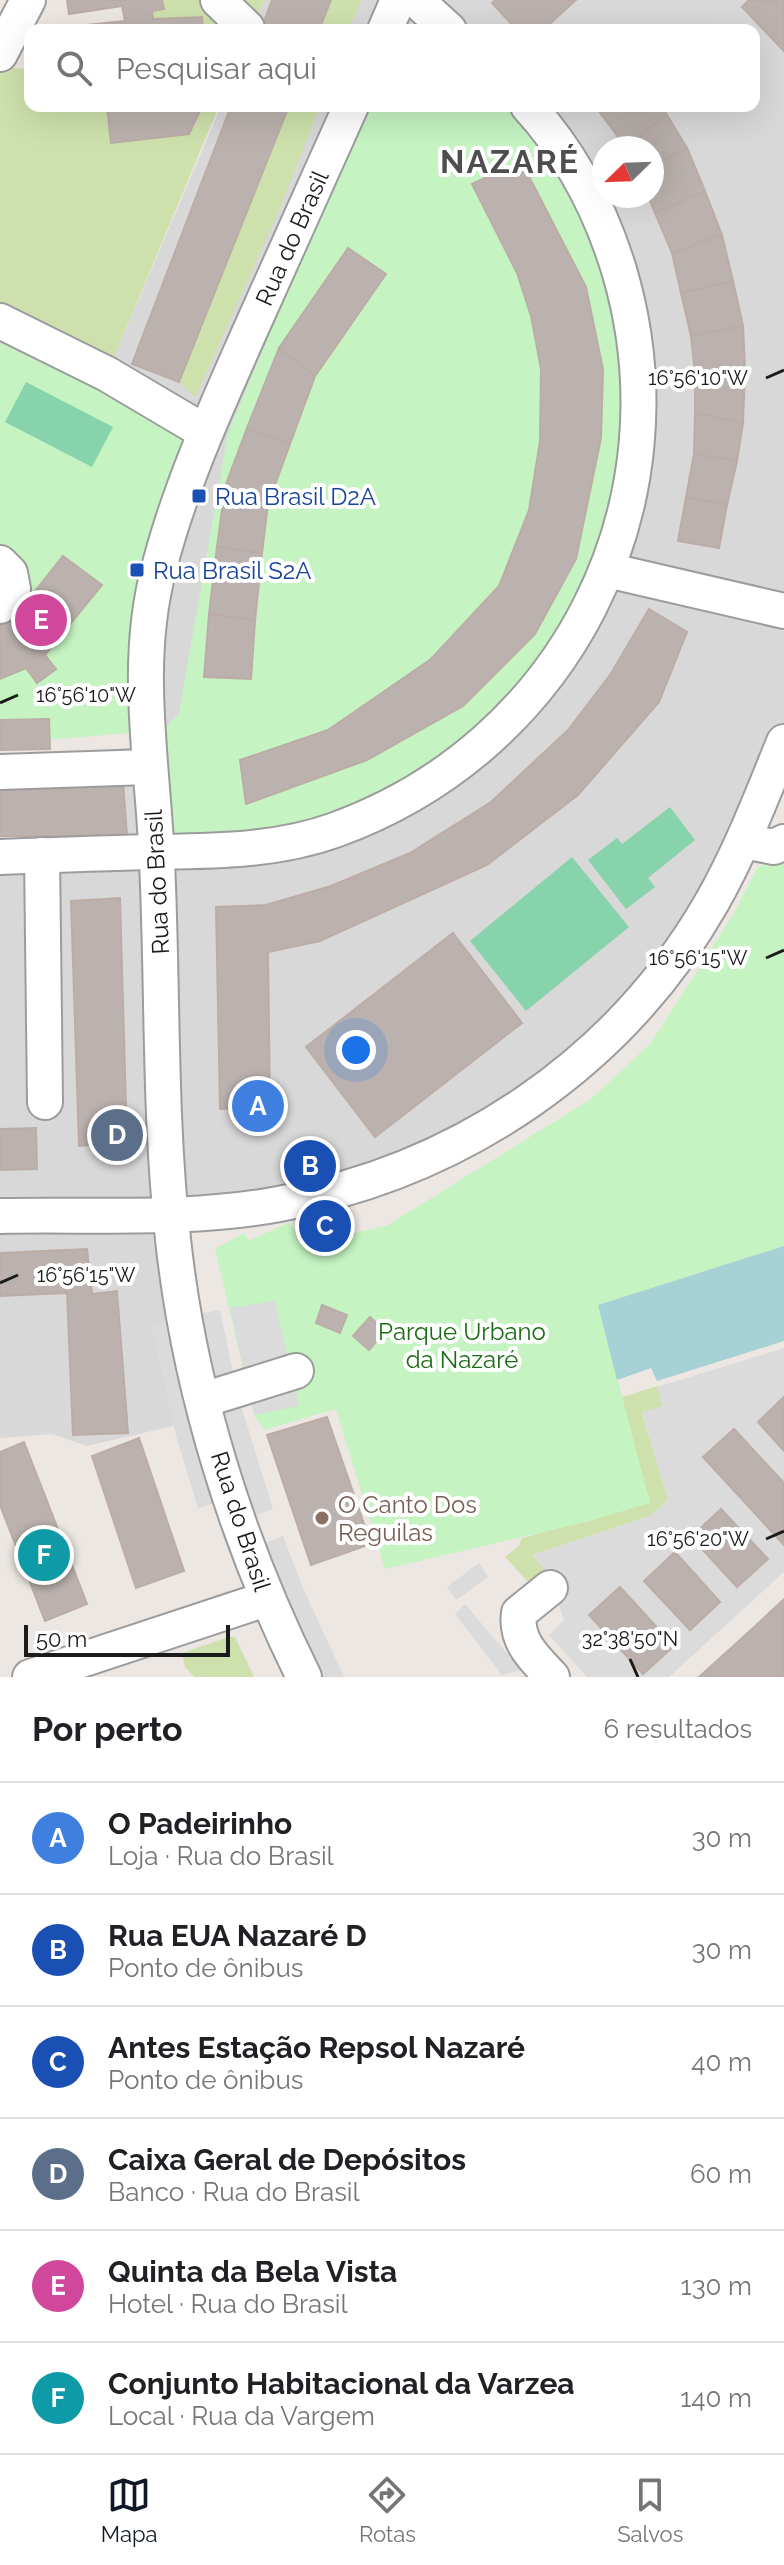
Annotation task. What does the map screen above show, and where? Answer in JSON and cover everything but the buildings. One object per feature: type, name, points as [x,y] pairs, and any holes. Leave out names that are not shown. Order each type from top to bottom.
[{"type":"street","points":[[0,54],[28,0]]},
{"type":"street","points":[[218,0],[243,24]]},
{"type":"street","points":[[388,24],[398,0]]},
{"type":"street","points":[[416,0],[442,24]]},
{"type":"street","name":"Rua do Brasil","points":[[304,1677],[266,1599],[203,1400],[181,1298],[171,1212],[157,852],[144,662],[158,570],[205,432],[348,112]]},
{"type":"street","points":[[0,857],[241,849],[334,830],[390,806],[435,781],[496,733],[554,669],[579,631],[607,570],[633,480],[639,426],[639,376],[628,302],[606,227],[578,171],[533,112]]},
{"type":"street","points":[[0,321],[107,374],[205,432]]},
{"type":"street","points":[[0,563],[10,573],[13,589],[0,606]]},
{"type":"street","points":[[607,570],[784,611]]},
{"type":"street","points":[[0,1216],[171,1212],[278,1204],[378,1180],[455,1146],[544,1093],[591,1055],[629,1018],[671,966],[711,903],[744,841],[784,742]]},
{"type":"street","points":[[0,772],[149,767]]},
{"type":"street","points":[[744,841],[774,847],[784,842]]},
{"type":"street","points":[[42,855],[45,1102]]},
{"type":"street","points":[[203,1400],[296,1371]]},
{"type":"street","points":[[550,1588],[519,1613],[517,1625],[519,1636],[552,1677]]},
{"type":"street","points":[[30,1677],[266,1599]]},
{"type":"shaded area","points":[[264,0],[784,0],[784,742],[629,1018],[455,1146],[171,1212],[182,1424],[87,1446],[52,1434],[0,1438],[0,759],[148,746],[145,711],[200,440],[107,374],[218,112],[760,112],[760,24],[254,24]]},
{"type":"shaded area","points":[[275,1301],[299,1406],[254,1415],[230,1308]]},
{"type":"shaded area","points":[[220,1310],[238,1396],[273,1509],[253,1516],[233,1455],[199,1314]]},
{"type":"shaded area","points":[[171,1320],[218,1502],[198,1508],[177,1439],[151,1324]]},
{"type":"shaded area","points":[[784,1348],[784,1572],[669,1677],[587,1677],[549,1635],[564,1620],[548,1573],[532,1555],[650,1516],[668,1500],[642,1412],[663,1406],[657,1387]]},
{"type":"shaded area","points":[[283,1536],[344,1677],[321,1677],[284,1596],[263,1544]]},
{"type":"shaded area","points":[[479,1563],[488,1577],[456,1600],[447,1587]]},
{"type":"shaded area","points":[[465,1604],[521,1670],[502,1675],[455,1614]]},
{"type":"green space","points":[[162,0],[264,0],[254,24],[203,24],[202,17],[153,19],[152,11],[164,9]]},
{"type":"green space","points":[[331,0],[361,0],[351,24],[321,24]]},
{"type":"green space","points":[[0,67],[24,69],[24,112],[108,112],[111,143],[189,134],[196,124],[198,112],[216,112],[107,374],[0,321]]},
{"type":"green space","points":[[287,112],[318,112],[280,208],[195,398],[179,382]]},
{"type":"green space","points":[[358,112],[531,112],[578,171],[639,426],[554,669],[391,806],[157,852],[148,746],[179,713],[228,433],[316,222]],"holes":[[[520,162],[586,287],[603,369],[601,438],[576,559],[535,634],[463,706],[367,760],[246,804],[240,760],[328,730],[431,659],[499,586],[529,510],[540,441],[541,369],[531,316],[517,273],[472,184]],[[348,248],[386,274],[315,376],[268,504],[251,679],[204,677],[225,487],[279,348]]]},
{"type":"green space","points":[[0,329],[170,425],[183,442],[129,733],[0,744]]},
{"type":"green space","points":[[26,382],[113,427],[92,467],[5,422]]},
{"type":"green space","points":[[670,807],[695,840],[648,878],[655,887],[626,909],[588,860],[617,838],[622,844]]},
{"type":"green space","name":"Parque Urbano da Nazaré","points":[[784,855],[784,1246],[598,1305],[650,1503],[586,1522],[385,1569],[336,1409],[264,1430],[254,1415],[215,1249],[244,1233],[249,1241],[289,1222],[304,1245],[388,1225],[591,1099],[651,1043],[733,915],[757,868]]},
{"type":"green space","points":[[572,857],[629,927],[526,1011],[470,941]]},
{"type":"green space","points":[[657,1386],[663,1406],[642,1413],[668,1500],[650,1516],[532,1555],[548,1573],[527,1581],[505,1557],[519,1546],[522,1538],[650,1503],[620,1398]]},
{"type":"green space","points":[[235,1637],[254,1677],[194,1677],[185,1667],[182,1653]]},
{"type":"water","points":[[784,1246],[784,1341],[657,1381],[651,1368],[617,1380],[598,1305]]},
{"type":"place","name":"Rua Brasil D2A","points":[[199,496]]},
{"type":"place","name":"Rua Brasil S2A","points":[[137,570]]},
{"type":"place","name":"Quinta da Bela Vista","points":[[41,620]]},
{"type":"place","name":"O Padeirinho","points":[[258,1106]]},
{"type":"place","name":"Caixa Geral de Depósitos","points":[[117,1135]]},
{"type":"place","name":"Rua EUA Nazaré D","points":[[310,1166]]},
{"type":"place","name":"Antes Estação Repsol Nazaré","points":[[325,1226]]},
{"type":"place","name":"O Canto Dos Reguilas","points":[[322,1518]]},
{"type":"place","name":"Conjunto Habitacional da Varzea","points":[[44,1555]]},
{"type":"district","name":"NAZARÉ","points":[[510,161]]}]
